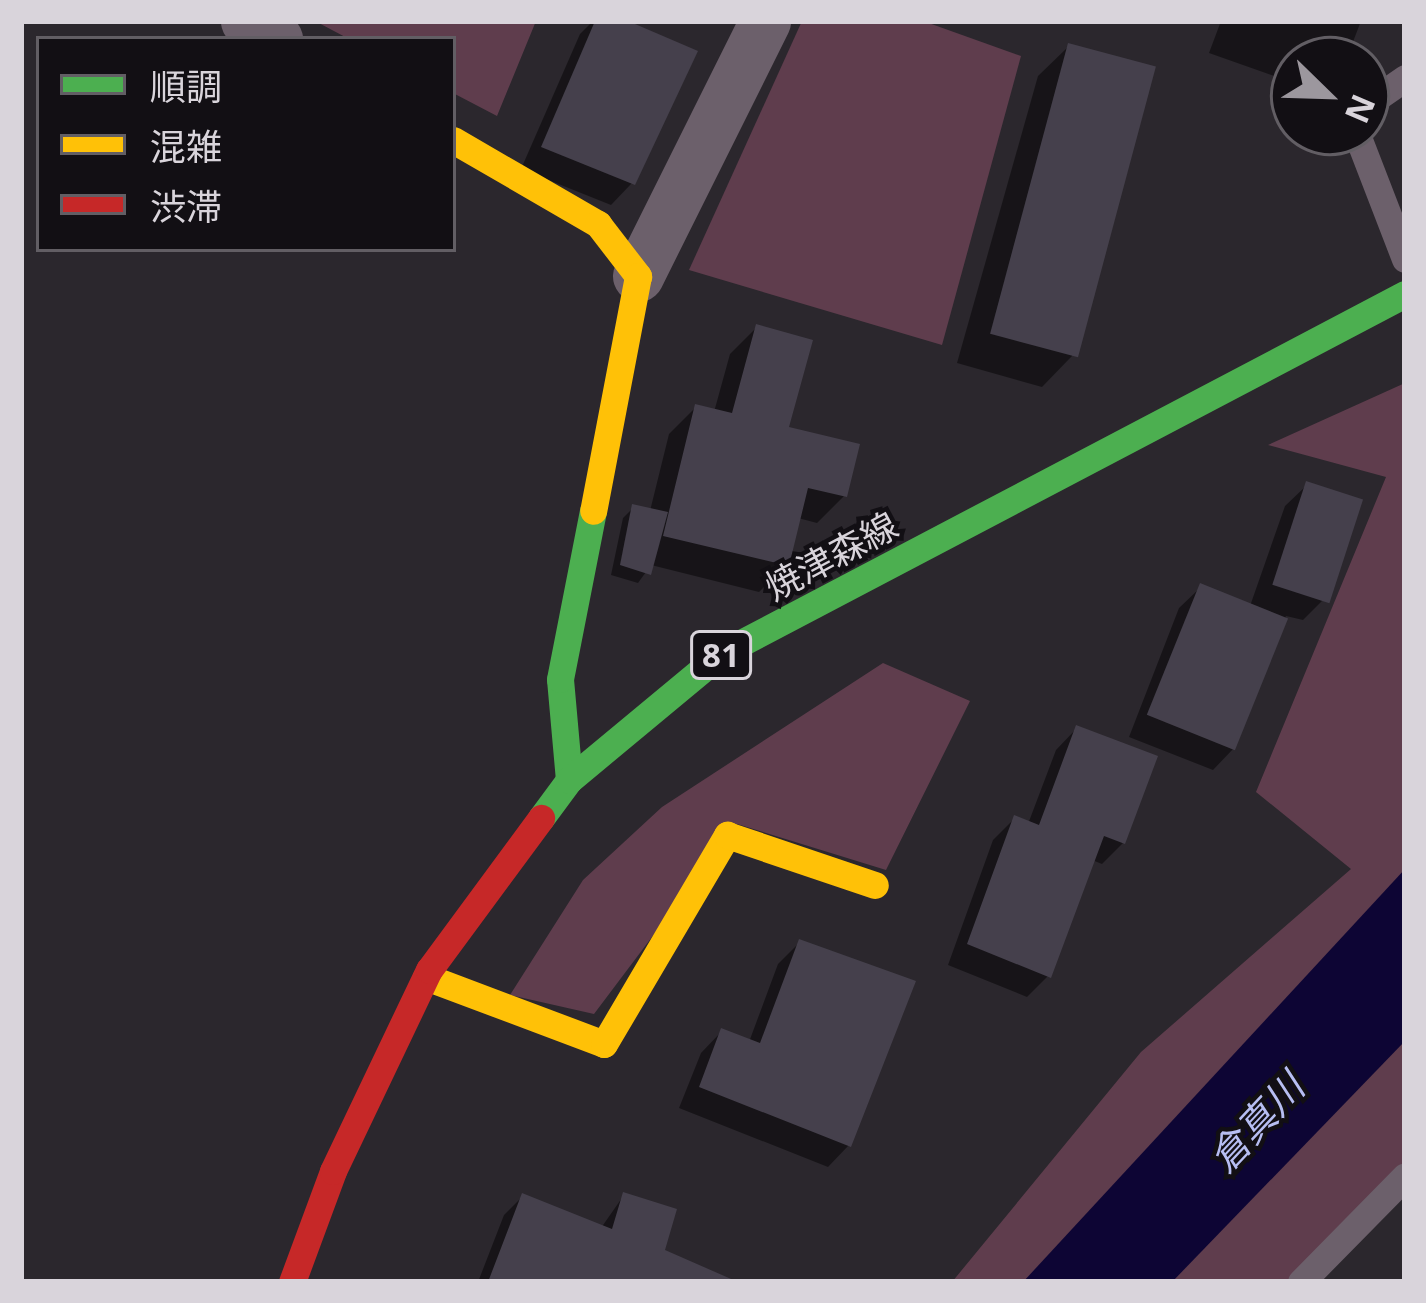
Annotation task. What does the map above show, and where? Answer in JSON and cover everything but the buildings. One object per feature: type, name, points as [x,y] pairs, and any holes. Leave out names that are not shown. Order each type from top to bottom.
[{"type":"main road","points":[[456,142],[598,224],[638,276],[560,679],[569,779]]},
{"type":"main road","name":"焼津森線","points":[[292,1282],[333,1171],[426,977],[569,779],[722,653],[1405,294]]},
{"type":"main road","points":[[426,977],[604,1044],[727,836],[875,885]]},
{"type":"street","points":[[638,276],[765,21]]},
{"type":"lane","points":[[1365,156],[1405,259]]},
{"type":"lane","points":[[1301,1282],[1405,1176]]},
{"type":"shaded area","points":[[315,21],[536,21],[497,116],[456,95],[456,36],[343,36]]},
{"type":"shaded area","points":[[802,21],[923,21],[1021,56],[942,345],[689,270]]},
{"type":"shaded area","points":[[1405,383],[1405,1167],[1301,1282],[952,1282],[1141,1052],[1351,869],[1256,792],[1386,477],[1268,445]]},
{"type":"shaded area","points":[[883,663],[970,701],[886,870],[737,824],[594,1014],[510,995],[583,880],[662,807]]},
{"type":"water","name":"倉真川","points":[[1405,869],[1405,1041],[1172,1282],[1023,1282]]},
{"type":"traffic: fast","points":[[541,818],[569,780],[722,653],[1405,294]]},
{"type":"traffic: fast","points":[[569,780],[560,679],[593,511]]},
{"type":"traffic: slow","points":[[456,142],[598,224],[638,276],[593,511]]},
{"type":"traffic: slow","points":[[426,977],[604,1044],[727,835],[875,885]]},
{"type":"traffic: jam","points":[[292,1282],[333,1171],[429,970],[541,818]]}]
